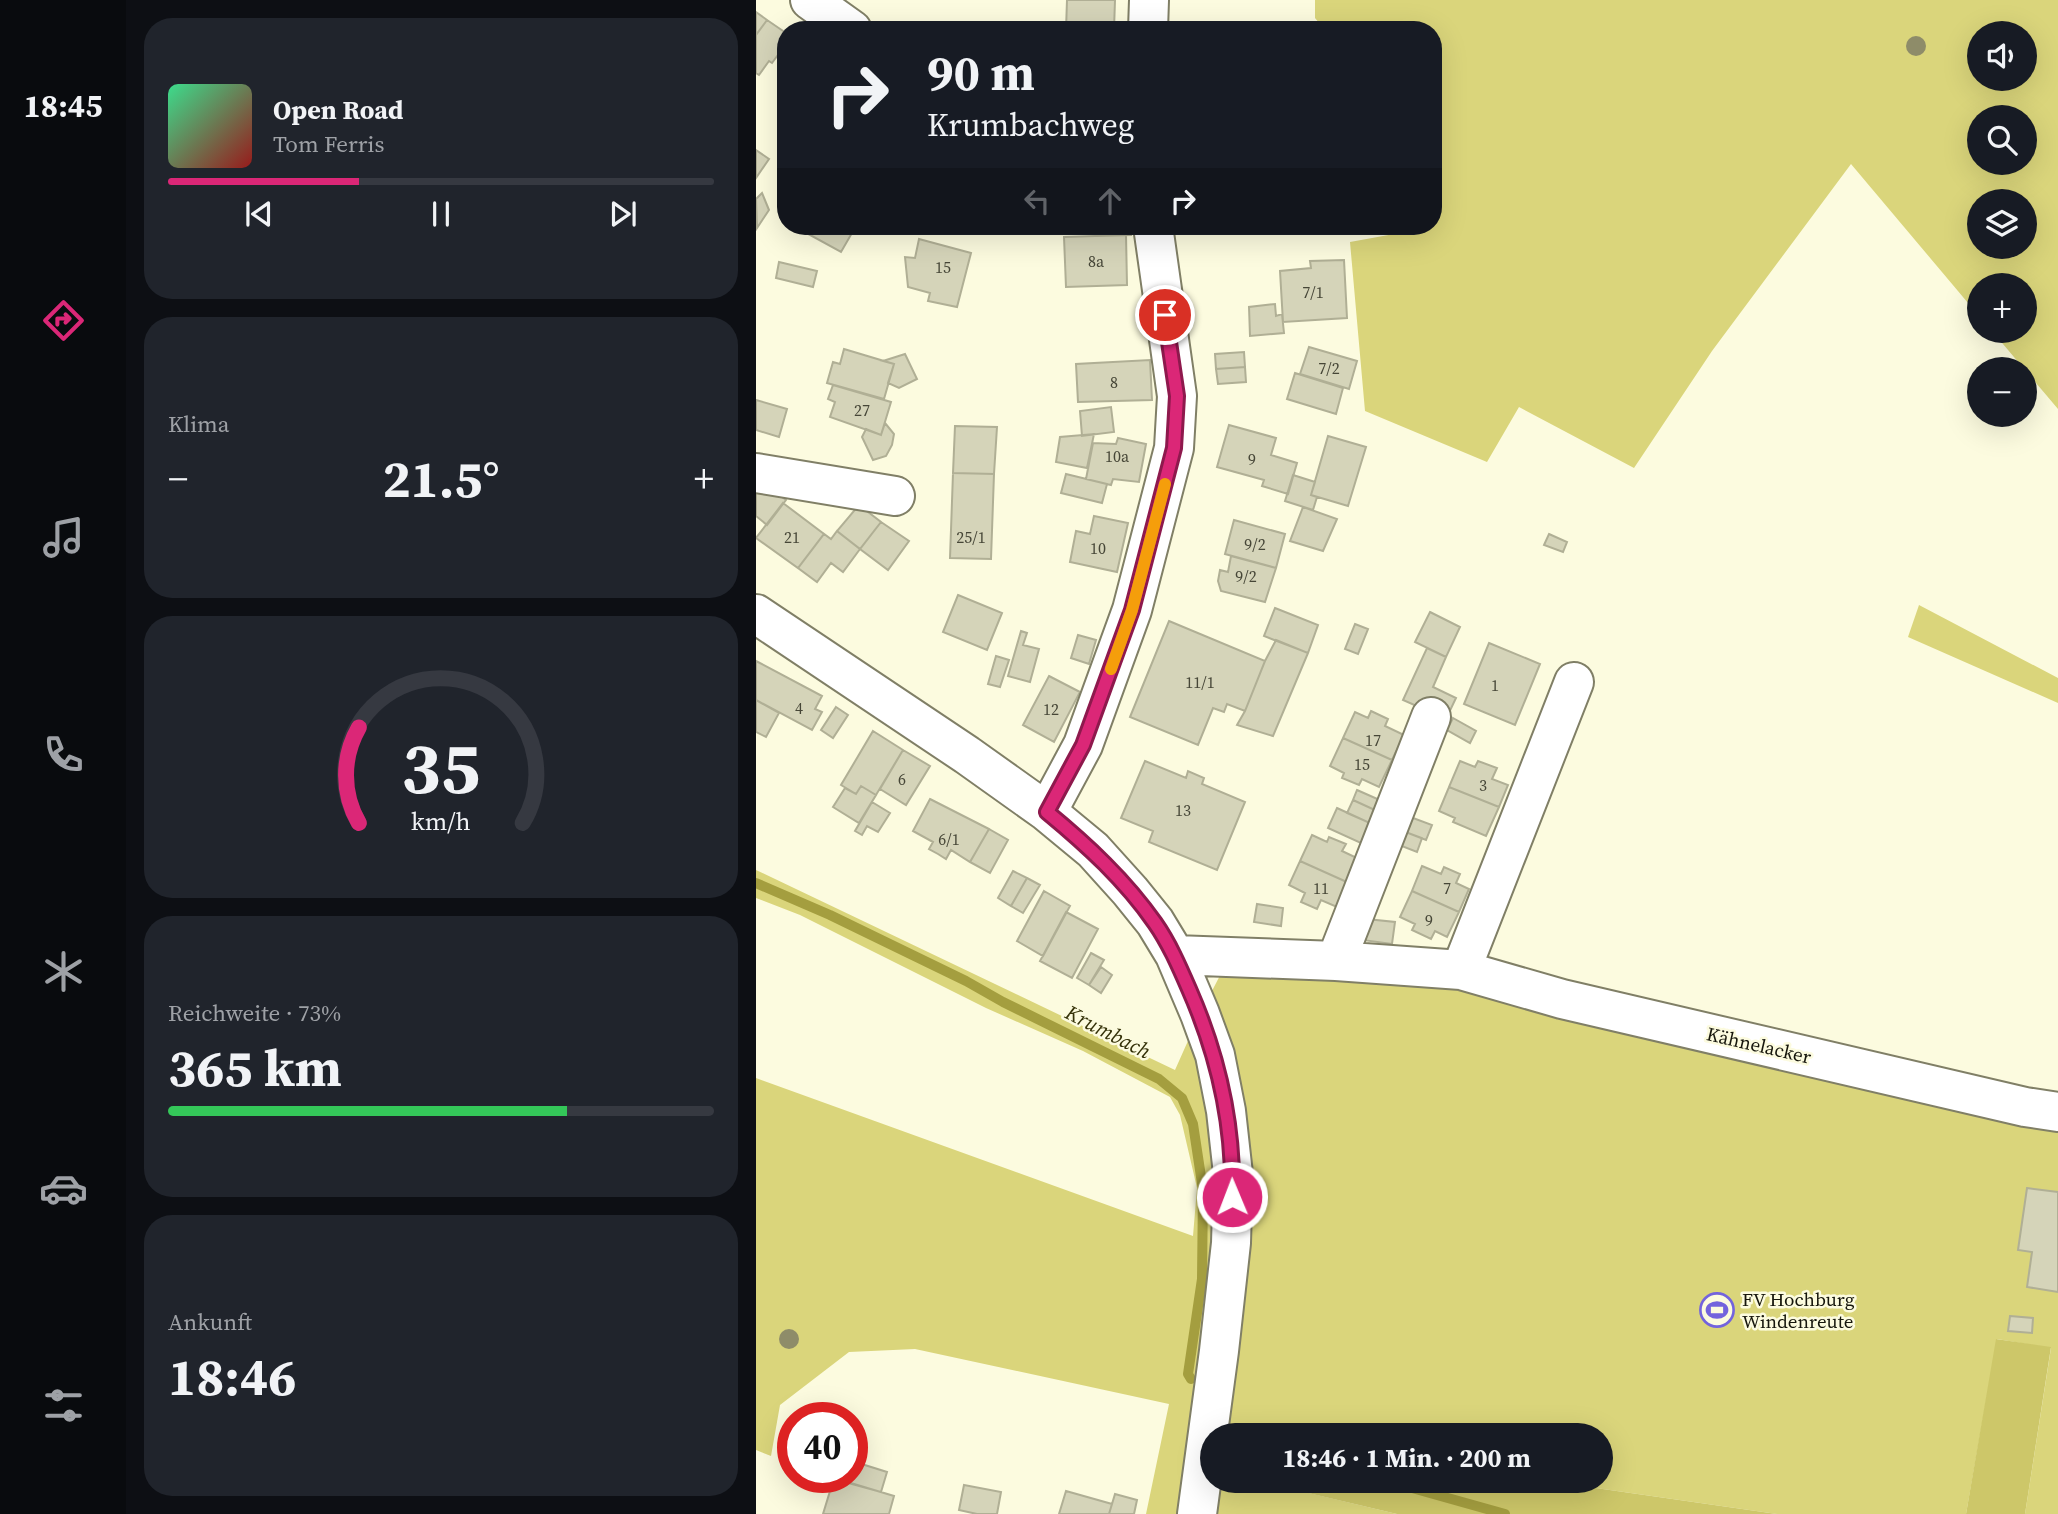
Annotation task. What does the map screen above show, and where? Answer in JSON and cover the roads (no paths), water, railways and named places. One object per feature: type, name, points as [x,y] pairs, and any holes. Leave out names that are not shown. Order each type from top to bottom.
[{"type":"street","points":[[810,0],[839,21]]},
{"type":"street","points":[[1148,21],[1149,0]]},
{"type":"street","points":[[1047,812],[1083,745],[1132,610],[1174,448],[1177,396],[1154,235]]},
{"type":"street","points":[[756,473],[895,496]]},
{"type":"street","points":[[756,614],[967,755],[1047,812],[1093,850],[1130,891],[1155,922],[1175,955],[1215,1055],[1226,1111],[1233,1174],[1231,1243],[1224,1311],[1196,1514]]},
{"type":"street","points":[[1461,970],[1574,682]]},
{"type":"street","points":[[1336,961],[1431,718]]},
{"type":"street","name":"Kähnelacker","points":[[1175,955],[1336,961],[1461,970],[1562,999],[2025,1107],[2058,1112]]},
{"type":"waterway","name":"Krumbach","points":[[756,883],[830,915],[966,981],[1159,1079],[1182,1098],[1193,1124],[1203,1190],[1202,1279],[1188,1374],[1191,1379]]},
{"type":"waterway","name":"Krumbach","points":[[1430,1493],[1505,1514]]},
{"type":"place","name":"FV Hochburg Windenreute","points":[[1717,1310]]}]
